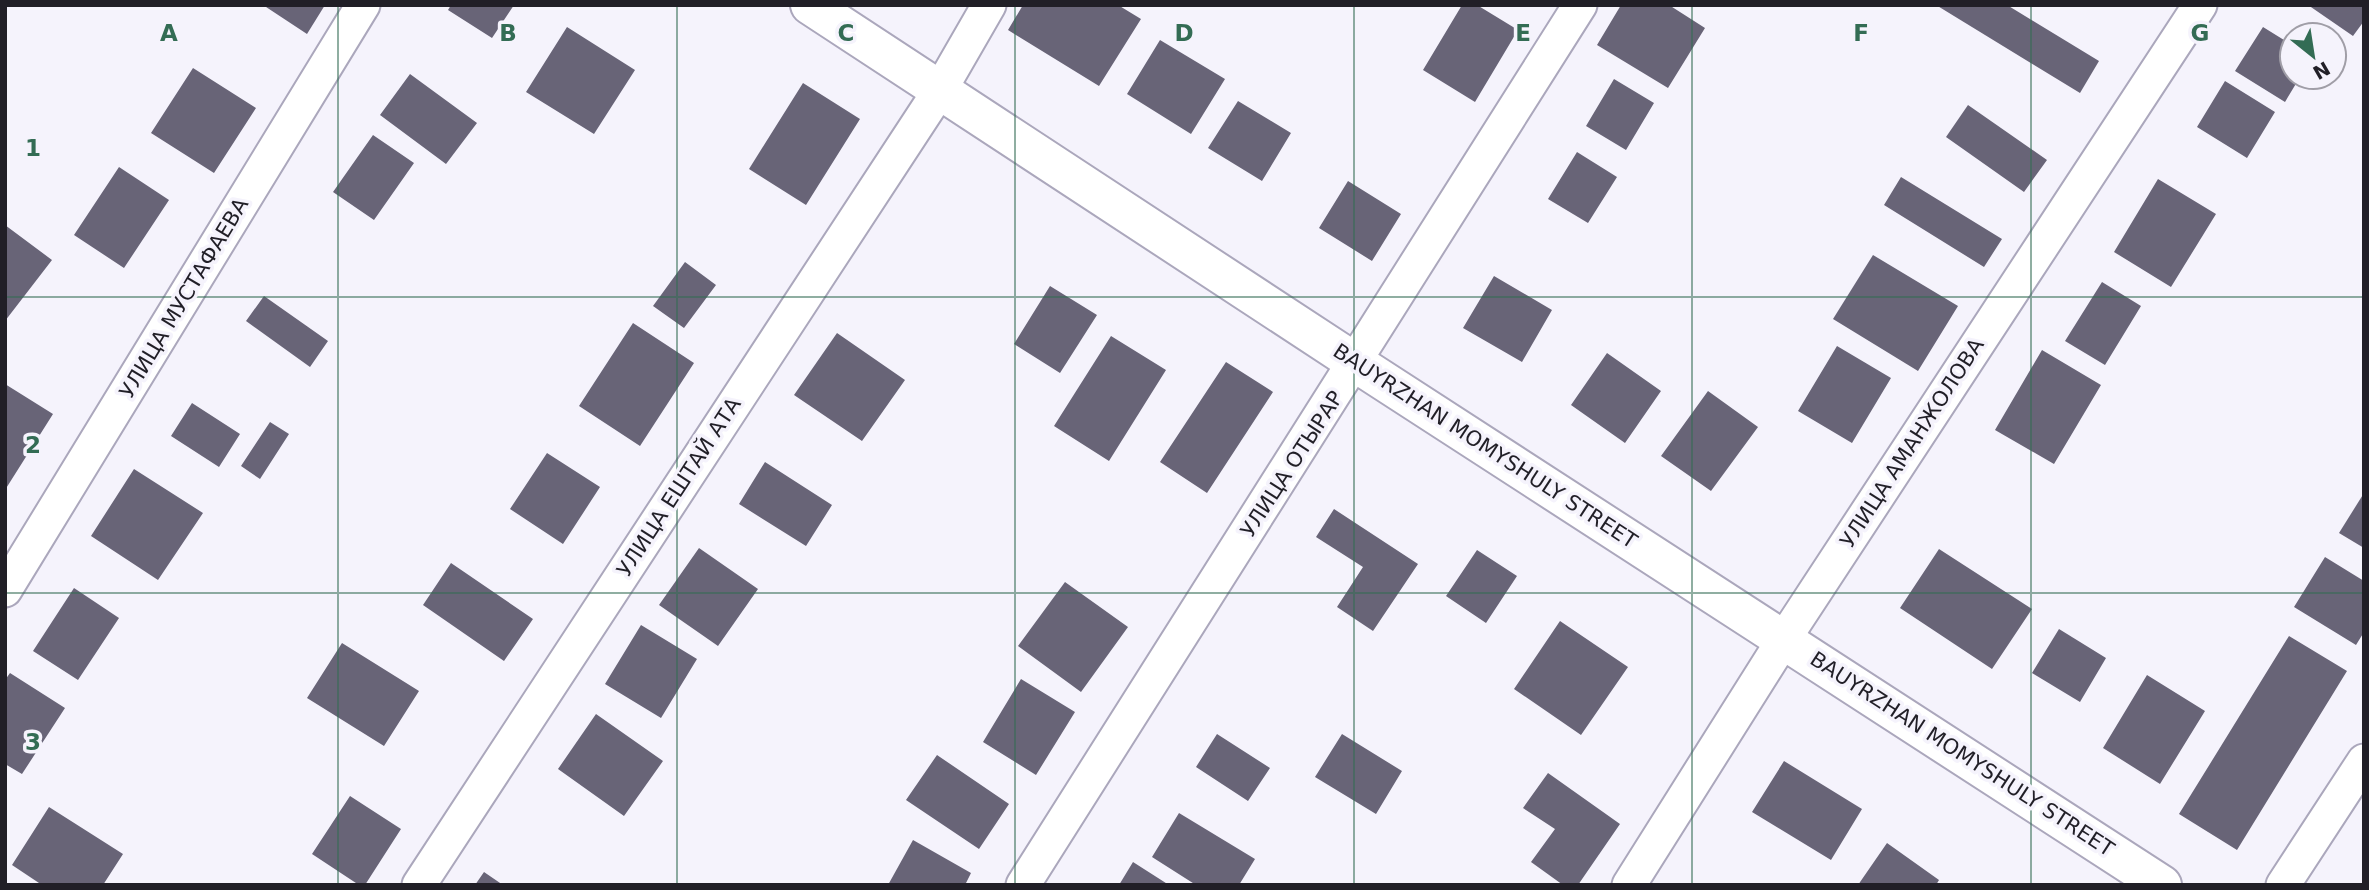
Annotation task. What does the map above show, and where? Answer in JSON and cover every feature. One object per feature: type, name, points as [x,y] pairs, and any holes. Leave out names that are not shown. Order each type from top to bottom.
[{"type":"street","name":"УЛИЦА МУСТАФАЕВА","points":[[5,590],[363,5]]},
{"type":"street","name":"BAUYRZHAN MOMYSHULY STREET","points":[[810,5],[1356,363],[2162,885]]},
{"type":"street","name":"УЛИЦА ЕШТАЙ АТА","points":[[419,885],[940,90],[989,5]]},
{"type":"street","name":"УЛИЦА ОТЫРАР","points":[[1023,885],[1356,363],[1580,5]]},
{"type":"street","name":"УЛИЦА АМАНЖОЛОВА","points":[[1629,885],[1784,639],[2200,5]]},
{"type":"street","points":[[2283,885],[2364,761]]},
{"type":"building","points":[[263,5],[325,5],[307,34]]},
{"type":"building","points":[[451,5],[514,5],[492,38],[448,10]]},
{"type":"building","points":[[1023,5],[1118,5],[1141,19],[1099,86],[1008,30]]},
{"type":"building","points":[[1462,5],[1477,5],[1518,30],[1475,102],[1423,70]]},
{"type":"building","points":[[1621,5],[1669,5],[1705,28],[1668,88],[1597,45]]},
{"type":"building","points":[[1936,5],[2007,5],[2099,61],[2080,93]]},
{"type":"building","points":[[2308,5],[2364,5],[2364,21],[2353,36],[2348,33],[2348,21],[2331,21]]},
{"type":"building","points":[[567,27],[635,70],[594,134],[526,92]]},
{"type":"building","points":[[2263,27],[2278,36],[2278,91],[2292,91],[2285,102],[2235,71]]},
{"type":"building","points":[[1160,40],[1225,79],[1191,134],[1127,94]]},
{"type":"building","points":[[193,68],[256,108],[214,173],[151,133]]},
{"type":"building","points":[[410,74],[477,123],[446,164],[380,115]]},
{"type":"building","points":[[1614,79],[1654,103],[1626,150],[1586,126]]},
{"type":"building","points":[[2225,81],[2275,112],[2247,158],[2197,127]]},
{"type":"building","points":[[803,83],[860,119],[806,205],[749,169]]},
{"type":"building","points":[[1238,101],[1291,133],[1262,181],[1208,148]]},
{"type":"building","points":[[1968,105],[2047,160],[2024,192],[1946,137]]},
{"type":"building","points":[[373,135],[414,163],[374,220],[333,192]]},
{"type":"building","points":[[1577,152],[1617,177],[1588,223],[1548,199]]},
{"type":"building","points":[[119,167],[169,200],[124,268],[74,235]]},
{"type":"building","points":[[1901,177],[2002,239],[1984,267],[1884,205]]},
{"type":"building","points":[[2158,179],[2216,214],[2171,287],[2114,252]]},
{"type":"building","points":[[1348,181],[1401,214],[1372,261],[1319,228]]},
{"type":"building","points":[[5,225],[52,260],[5,321]]},
{"type":"building","points":[[1873,255],[1958,306],[1918,371],[1833,319]]},
{"type":"building","points":[[685,262],[716,285],[684,328],[653,306]]},
{"type":"building","points":[[1494,276],[1552,310],[1522,362],[1463,328]]},
{"type":"building","points":[[2102,282],[2141,306],[2105,365],[2065,341]]},
{"type":"building","points":[[1050,286],[1097,315],[1060,373],[1014,344]]},
{"type":"building","points":[[264,296],[328,341],[310,367],[246,321]]},
{"type":"building","points":[[633,323],[694,363],[640,446],[579,406]]},
{"type":"building","points":[[837,333],[905,380],[862,441],[794,395]]},
{"type":"building","points":[[1111,336],[1166,370],[1109,461],[1054,426]]},
{"type":"building","points":[[1837,346],[1891,378],[1852,443],[1798,411]]},
{"type":"building","points":[[2042,350],[2101,385],[2054,464],[1995,430]]},
{"type":"building","points":[[1607,353],[1661,391],[1625,443],[1571,405]]},
{"type":"building","points":[[1226,362],[1273,392],[1207,493],[1160,462]]},
{"type":"building","points":[[5,384],[53,414],[5,490]]},
{"type":"building","points":[[1708,391],[1758,427],[1711,491],[1661,456]]},
{"type":"building","points":[[192,403],[240,434],[219,467],[171,436]]},
{"type":"building","points":[[270,422],[289,434],[260,479],[241,466]]},
{"type":"building","points":[[547,453],[600,487],[563,544],[510,509]]},
{"type":"building","points":[[765,462],[832,505],[806,546],[739,504]]},
{"type":"building","points":[[134,469],[203,513],[158,580],[91,536]]},
{"type":"building","points":[[2364,493],[2364,548],[2339,533]]},
{"type":"building","points":[[1334,509],[1418,564],[1373,631],[1337,607],[1363,567],[1316,537]]},
{"type":"building","points":[[699,548],[758,589],[718,646],[659,605]]},
{"type":"building","points":[[1939,549],[2032,609],[1992,669],[1900,608]]},
{"type":"building","points":[[1477,550],[1517,576],[1486,623],[1446,596]]},
{"type":"building","points":[[2325,557],[2364,581],[2364,632],[2356,645],[2294,607]]},
{"type":"building","points":[[451,563],[533,619],[504,661],[423,605]]},
{"type":"building","points":[[1065,582],[1128,627],[1081,692],[1018,646]]},
{"type":"building","points":[[74,588],[119,618],[78,680],[33,651]]},
{"type":"building","points":[[1560,621],[1628,667],[1581,735],[1514,689]]},
{"type":"building","points":[[641,625],[697,659],[661,718],[605,684]]},
{"type":"building","points":[[2059,629],[2106,658],[2080,702],[2032,673]]},
{"type":"building","points":[[2289,636],[2347,671],[2237,850],[2179,814]]},
{"type":"building","points":[[342,643],[419,691],[384,746],[307,698]]},
{"type":"building","points":[[10,673],[65,708],[22,774],[5,764],[5,680]]},
{"type":"building","points":[[2147,675],[2205,711],[2160,784],[2103,748]]},
{"type":"building","points":[[1021,679],[1075,712],[1036,775],[983,742]]},
{"type":"building","points":[[596,714],[663,761],[624,816],[558,769]]},
{"type":"building","points":[[1217,734],[1270,768],[1248,801],[1196,767]]},
{"type":"building","points":[[1342,734],[1402,771],[1376,814],[1315,777]]},
{"type":"building","points":[[937,755],[1009,804],[979,849],[906,800]]},
{"type":"building","points":[[1784,761],[1862,809],[1831,860],[1752,812]]},
{"type":"building","points":[[1548,773],[1620,824],[1578,885],[1563,885],[1531,862],[1555,829],[1523,808]]},
{"type":"building","points":[[350,796],[401,829],[365,885],[359,885],[312,854]]},
{"type":"building","points":[[49,807],[123,854],[103,885],[42,885],[12,865]]},
{"type":"building","points":[[1179,813],[1255,859],[1239,885],[1196,885],[1152,857]]},
{"type":"building","points":[[913,840],[971,873],[965,885],[888,885]]},
{"type":"building","points":[[1887,843],[1939,880],[1936,885],[1858,885]]},
{"type":"building","points":[[1133,862],[1169,885],[1119,885]]},
{"type":"building","points":[[484,872],[503,885],[475,885]]}]
